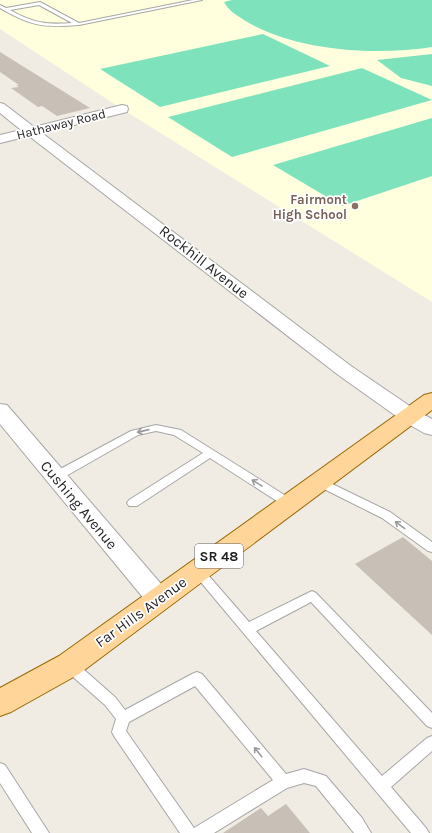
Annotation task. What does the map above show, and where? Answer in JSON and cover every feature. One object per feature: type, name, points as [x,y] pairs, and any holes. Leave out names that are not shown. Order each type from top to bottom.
[{"type":"main road","name":"Far Hills Avenue","points":[[0,703],[69,665],[432,400]]},
{"type":"street","name":"Rockhill Avenue","points":[[0,107],[344,370],[410,416],[432,428]]},
{"type":"street","name":"Hathaway Road","points":[[0,139],[122,109]]},
{"type":"street","name":"Cushing Avenue","points":[[0,410],[159,599]]},
{"type":"lane","points":[[0,6],[28,22],[41,24],[79,24],[200,0]]},
{"type":"lane","points":[[6,9],[40,3],[79,24]]},
{"type":"lane","points":[[55,477],[135,433],[156,428],[177,432],[290,504]]},
{"type":"lane","points":[[133,503],[211,453]]},
{"type":"lane","points":[[320,482],[386,515],[432,548]]},
{"type":"lane","points":[[198,571],[421,833]]},
{"type":"lane","points":[[248,629],[312,596],[432,722]]},
{"type":"lane","points":[[69,665],[110,701],[123,718]]},
{"type":"lane","points":[[189,833],[119,732],[123,718],[197,678],[283,782]]},
{"type":"lane","points":[[381,786],[432,742]]},
{"type":"lane","points":[[0,770],[41,833]]},
{"type":"lane","points":[[200,833],[283,782],[304,776],[321,781],[357,823],[363,833]]},
{"type":"shaded area","name":"Fairmont High School","points":[[0,0],[432,0],[432,302],[122,109],[0,29]]},
{"type":"green space","points":[[232,0],[432,0],[432,47],[410,50],[361,51],[310,45],[286,39],[244,20],[230,10],[224,2]]},
{"type":"green space","points":[[263,34],[330,66],[160,107],[100,69]]},
{"type":"green space","points":[[432,54],[432,86],[401,78],[377,60]]},
{"type":"green space","points":[[362,68],[432,100],[232,157],[168,117]]},
{"type":"green space","points":[[432,118],[432,176],[342,206],[273,165]]},
{"type":"building","points":[[0,52],[90,108],[57,116],[42,106],[38,107],[11,88],[19,87],[16,85],[19,85],[0,72]]},
{"type":"building","points":[[403,537],[432,561],[432,635],[355,564]]},
{"type":"building","points":[[286,804],[310,833],[223,833],[261,808],[268,816]]},
{"type":"place","name":"Fairmont High School","points":[[355,206]]}]
